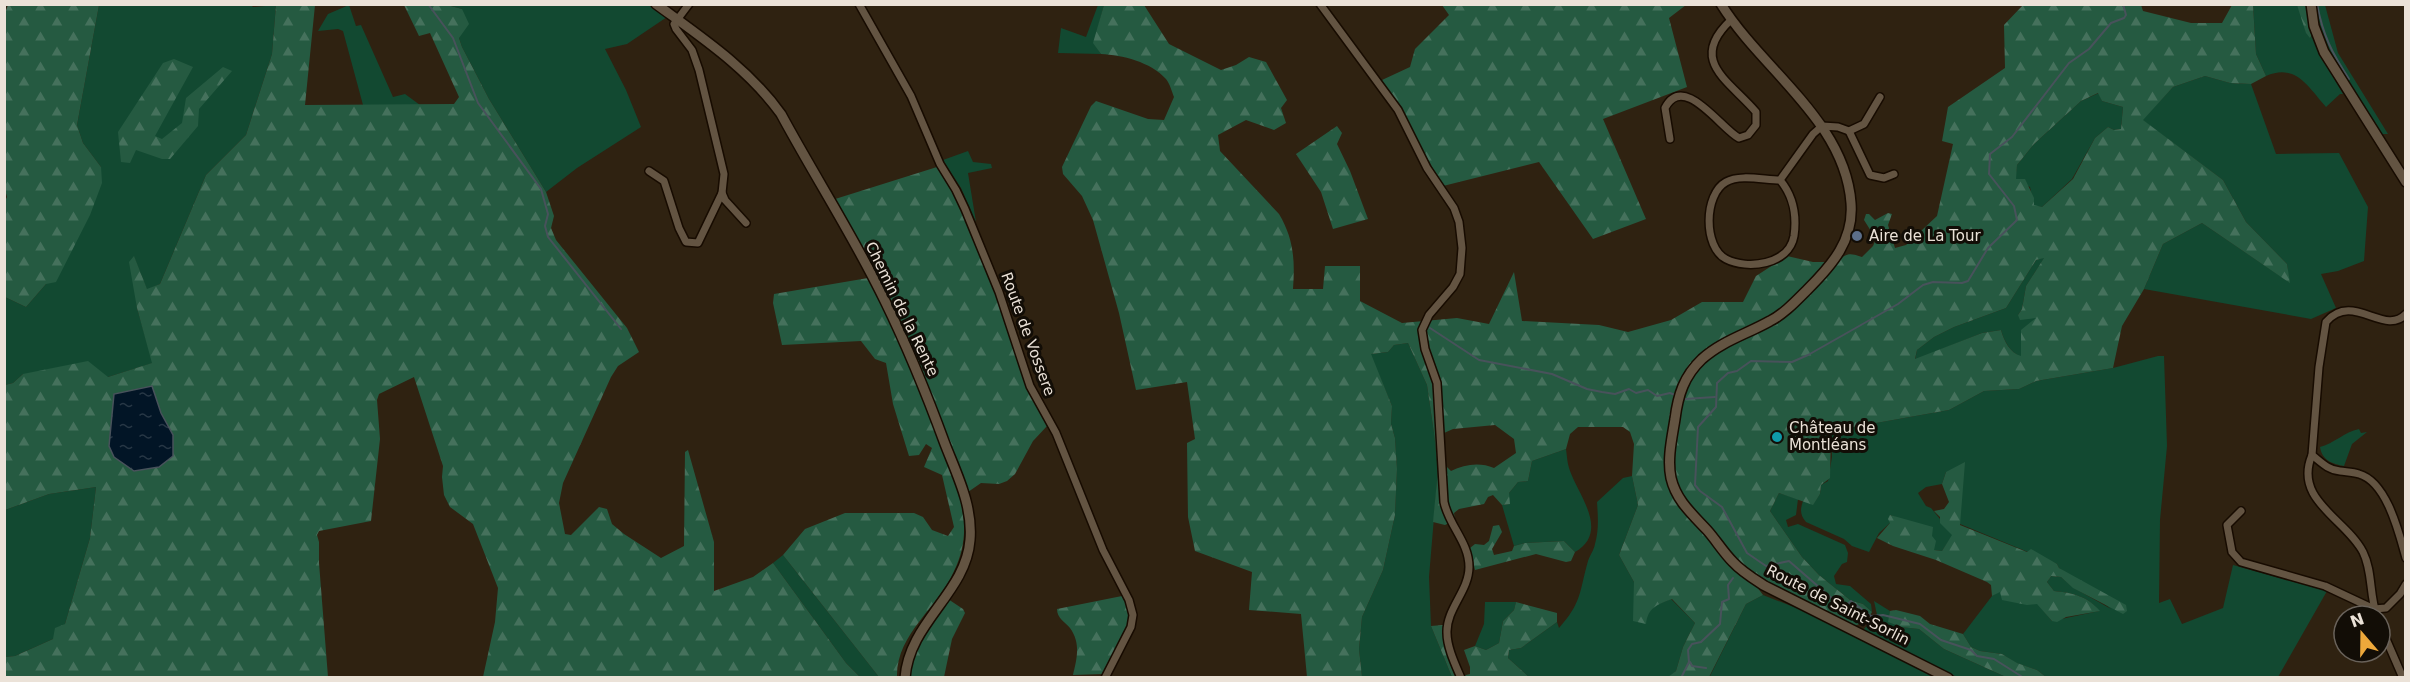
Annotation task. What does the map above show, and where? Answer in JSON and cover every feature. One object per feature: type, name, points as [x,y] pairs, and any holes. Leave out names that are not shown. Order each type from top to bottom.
[{"type":"street","name":"Chemin de la Rente","points":[[656,4],[738,65],[764,90],[781,114],[885,301],[925,390],[964,493],[970,527],[967,556],[957,578],[914,640],[906,662],[905,678]]},
{"type":"street","points":[[649,171],[664,181],[679,228],[686,242],[698,243],[722,193],[724,174],[699,70],[692,50],[674,24],[689,4]]},
{"type":"street","name":"Route de Vossere","points":[[859,4],[911,96],[940,164],[965,208],[999,292],[1030,386],[1056,434],[1109,563],[1130,600],[1133,615],[1131,627],[1106,678]]},
{"type":"street","points":[[1320,4],[1398,110],[1427,168],[1454,208],[1459,222],[1462,248],[1460,274],[1453,287],[1429,315],[1422,330],[1425,350],[1437,383],[1444,502],[1449,519],[1469,556],[1469,577],[1447,630],[1453,658],[1461,678]]},
{"type":"street","name":"Route de Saint-Sorlin","points":[[1721,4],[1731,20],[1822,126],[1840,159],[1850,194],[1850,227],[1844,245],[1832,263],[1794,304],[1771,321],[1717,347],[1692,370],[1681,388],[1677,403],[1671,478],[1685,507],[1708,530],[1733,563],[1747,575],[1948,678]]},
{"type":"street","points":[[2311,4],[2314,26],[2325,52],[2406,182]]},
{"type":"street","points":[[1670,139],[1665,108],[1672,99],[1679,97],[1692,98],[1739,138],[1748,135],[1756,125],[1756,112],[1724,81],[1711,52],[1713,42],[1731,20]]},
{"type":"street","points":[[1780,180],[1812,134],[1822,126],[1838,127],[1849,131],[1864,124],[1880,97]]},
{"type":"street","points":[[1849,131],[1868,172],[1874,177],[1884,178],[1894,174]]},
{"type":"street","points":[[1733,179],[1780,180],[1794,205],[1794,236],[1788,251],[1776,260],[1767,263],[1742,263],[1725,259],[1716,249],[1710,235],[1714,194],[1722,185],[1733,179]]},
{"type":"street","points":[[722,193],[728,205],[746,223]]},
{"type":"street","points":[[2374,604],[2364,553],[2331,516],[2312,490],[2307,472],[2312,455],[2319,367],[2326,322],[2339,312],[2347,311],[2365,313],[2391,322],[2406,314]]},
{"type":"street","points":[[2312,455],[2332,470],[2358,473],[2373,481],[2382,493],[2389,509],[2406,558]]},
{"type":"street","points":[[2241,511],[2227,525],[2232,552],[2237,560],[2325,586],[2360,604]]},
{"type":"street","points":[[2390,604],[2406,584]]},
{"type":"street","points":[[2392,653],[2403,678]]},
{"type":"green space","points":[[250,4],[253,7],[276,5],[272,54],[246,135],[206,175],[160,284],[147,290],[134,257],[137,308],[153,363],[108,377],[23,374],[13,383],[5,385],[5,297],[26,307],[46,284],[101,167],[83,143],[77,125],[99,5]]},
{"type":"green space","points":[[8,5],[99,5],[77,125],[83,143],[101,167],[102,183],[90,215],[56,282],[46,284],[26,307],[5,297],[4,203],[7,197],[4,186],[4,16]]},
{"type":"green space","points":[[276,5],[315,5],[305,105],[454,104],[459,97],[430,33],[419,36],[404,5],[447,5],[462,9],[469,24],[459,38],[462,47],[489,99],[546,192],[554,216],[551,228],[556,240],[627,328],[639,352],[618,366],[611,377],[563,483],[559,503],[565,534],[571,535],[599,507],[607,509],[612,524],[624,534],[661,558],[684,546],[685,452],[688,450],[714,542],[714,591],[753,577],[773,563],[846,663],[860,677],[483,677],[495,622],[498,588],[473,524],[450,507],[444,495],[443,466],[414,377],[379,394],[377,400],[380,439],[371,521],[319,531],[317,535],[328,677],[5,677],[5,657],[15,656],[53,639],[55,628],[65,624],[90,538],[96,487],[49,494],[5,510],[5,385],[13,383],[23,374],[88,361],[108,377],[152,363],[137,308],[129,262],[134,256],[147,289],[160,284],[206,175],[246,135],[272,54]]},
{"type":"green space","points":[[349,5],[356,26],[361,25],[393,97],[405,94],[420,105],[363,105],[343,31],[338,29],[318,31],[328,14]]},
{"type":"green space","points":[[447,5],[649,5],[667,17],[627,44],[605,49],[626,90],[641,127],[577,168],[546,192],[489,99],[462,47],[459,38],[462,9]]},
{"type":"green space","points":[[1098,5],[1104,5],[1094,43],[1101,54],[1058,53],[1061,28],[1086,37]]},
{"type":"green space","points":[[1104,5],[1144,5],[1169,44],[1221,70],[1249,57],[1266,62],[1287,100],[1281,108],[1286,123],[1274,130],[1246,120],[1218,135],[1220,151],[1279,214],[1284,223],[1291,241],[1294,269],[1293,289],[1323,289],[1325,266],[1360,266],[1360,301],[1402,323],[1457,318],[1489,324],[1514,272],[1522,321],[1599,325],[1628,332],[1671,320],[1702,302],[1743,302],[1756,276],[1787,256],[1813,262],[1838,262],[1849,254],[1862,257],[1873,246],[1876,239],[1864,220],[1866,214],[1875,220],[1888,213],[1892,214],[1888,225],[1895,248],[1906,245],[1937,216],[1953,144],[1942,141],[1948,107],[2005,68],[2004,25],[2023,5],[2141,5],[2143,11],[2191,23],[2222,23],[2232,5],[2253,5],[2256,54],[2266,76],[2251,84],[2230,83],[2205,76],[2173,87],[2143,120],[2223,180],[2246,222],[2287,264],[2290,283],[2202,223],[2163,244],[2144,289],[2122,326],[2113,368],[2036,381],[2019,389],[1984,391],[1949,410],[1831,431],[1830,478],[1821,485],[1820,494],[1813,505],[1779,493],[1770,511],[1802,557],[1819,575],[1850,600],[1863,604],[1872,612],[1867,620],[1855,626],[1774,586],[1743,565],[1734,568],[1763,595],[1746,604],[1709,677],[1668,677],[1676,671],[1683,647],[1695,623],[1672,599],[1651,610],[1646,624],[1633,621],[1634,582],[1619,555],[1638,505],[1632,476],[1634,444],[1630,432],[1623,427],[1578,427],[1570,434],[1566,449],[1532,461],[1528,481],[1518,482],[1509,493],[1510,504],[1502,505],[1493,495],[1488,497],[1484,504],[1459,509],[1454,513],[1455,520],[1445,525],[1433,522],[1438,470],[1427,385],[1408,343],[1394,345],[1388,352],[1371,354],[1392,406],[1391,424],[1395,438],[1397,469],[1395,515],[1383,570],[1362,617],[1359,649],[1362,677],[1307,677],[1301,614],[1249,610],[1252,572],[1195,551],[1188,517],[1187,443],[1195,439],[1187,382],[1136,390],[1119,313],[1093,220],[1082,196],[1063,174],[1062,167],[1091,106],[1096,101],[1148,119],[1164,120],[1174,97],[1166,79],[1160,73],[1127,58],[1101,54],[1093,43]],"holes":[[[2098,93],[2102,101],[2123,107],[2121,129],[2114,130],[2108,127],[2095,138],[2073,179],[2042,207],[2034,205],[2034,198],[2025,179],[2016,179],[2017,165],[2034,144],[2081,101]],[[2044,258],[2026,286],[2022,309],[2018,315],[2020,320],[2036,318],[2021,330],[2021,356],[2008,346],[2001,330],[1982,333],[1915,359],[1917,350],[1934,337],[1954,327],[2006,308],[2036,260]],[[1495,425],[1514,439],[1516,453],[1494,468],[1472,465],[1451,471],[1445,465],[1444,433],[1453,429]]]},
{"type":"green space","points":[[1442,5],[1686,5],[1669,18],[1687,87],[1603,119],[1646,219],[1593,239],[1539,162],[1443,186],[1382,80],[1410,67],[1415,49],[1449,15]]},
{"type":"green space","points":[[2253,5],[2297,5],[2311,38],[2312,35],[2343,94],[2340,94],[2326,107],[2307,85],[2293,75],[2276,73],[2266,76],[2256,54]]},
{"type":"green space","points":[[2297,5],[2306,5],[2312,35],[2310,38],[2306,33]]},
{"type":"green space","points":[[2315,5],[2325,5],[2338,53],[2388,134],[2381,134],[2324,41]]},
{"type":"green space","points":[[174,59],[193,67],[155,136],[162,139],[182,123],[186,98],[223,67],[232,71],[199,109],[198,126],[170,159],[162,159],[136,150],[130,163],[121,162],[118,132],[163,63]]},
{"type":"green space","points":[[2205,76],[2230,83],[2251,84],[2276,154],[2339,153],[2368,207],[2364,261],[2338,271],[2321,274],[2336,308],[2311,319],[2144,289],[2163,244],[2202,223],[2289,282],[2287,264],[2246,222],[2223,180],[2142,120],[2173,87]]},
{"type":"green space","points":[[2099,93],[2102,101],[2123,107],[2121,129],[2114,130],[2108,127],[2095,138],[2072,179],[2042,207],[2034,206],[2030,187],[2015,180],[2017,165],[2034,144],[2081,101]]},
{"type":"green space","points":[[1337,126],[1342,133],[1337,144],[1368,219],[1333,229],[1321,192],[1296,154]]},
{"type":"green space","points":[[968,151],[973,162],[991,164],[992,168],[968,173],[976,222],[961,188],[943,160]]},
{"type":"green space","points":[[937,167],[978,244],[1024,377],[1048,425],[1033,441],[1015,474],[1007,481],[999,484],[981,483],[968,492],[922,373],[832,200]]},
{"type":"green space","points":[[2045,257],[2026,286],[2022,309],[2018,315],[2037,317],[2021,357],[2008,346],[2001,330],[1982,333],[1915,360],[1917,350],[1934,337],[1954,327],[2006,308],[2036,260]]},
{"type":"green space","points":[[868,278],[900,346],[949,463],[958,488],[964,521],[963,543],[957,564],[947,584],[910,634],[903,648],[897,677],[879,677],[783,555],[805,529],[845,513],[914,513],[923,517],[932,530],[948,536],[954,527],[942,475],[924,467],[932,448],[926,444],[919,455],[909,456],[893,404],[886,363],[875,359],[861,341],[782,345],[773,303],[774,294]]},
{"type":"green space","points":[[1408,343],[1427,385],[1438,470],[1429,577],[1431,626],[1452,677],[1362,678],[1359,649],[1362,617],[1383,570],[1395,515],[1397,469],[1395,438],[1391,424],[1392,406],[1370,354],[1388,352],[1394,345]]},
{"type":"green space","points":[[2164,356],[2167,446],[2160,520],[2159,603],[2170,599],[2182,624],[2223,608],[2233,565],[2327,591],[2278,677],[2046,677],[2037,670],[2016,663],[2002,654],[1980,651],[1971,647],[1963,634],[1992,596],[2000,591],[2037,603],[2052,621],[2099,611],[2079,596],[2054,591],[2047,582],[2051,576],[2061,577],[2074,588],[2111,609],[2057,564],[1960,524],[1946,472],[1942,484],[1926,487],[1918,493],[1926,506],[1931,508],[1953,535],[1942,551],[1934,550],[1898,518],[1890,515],[1890,523],[1879,533],[1869,552],[1852,546],[1844,539],[1806,522],[1803,517],[1801,510],[1803,501],[1813,504],[1820,494],[1821,485],[1828,481],[1832,457],[1831,431],[1949,410],[1984,391],[2019,389],[2036,381],[2113,368]]},
{"type":"green space","points":[[2359,429],[2361,433],[2367,432],[2352,444],[2344,466],[2332,463],[2325,458],[2320,447]]},
{"type":"green space","points":[[1566,449],[1569,468],[1588,512],[1591,523],[1590,534],[1585,543],[1575,552],[1564,541],[1525,543],[1514,546],[1502,505],[1509,504],[1509,493],[1518,482],[1528,481],[1532,461]]},
{"type":"green space","points":[[1965,462],[1960,525],[2027,552],[2031,549],[2057,564],[2059,568],[2126,605],[2127,611],[2123,614],[2073,588],[2061,577],[2051,576],[2047,582],[2054,591],[2079,596],[2100,611],[2066,617],[2057,622],[2052,621],[2037,604],[2027,605],[2002,600],[2000,592],[1992,596],[1991,585],[1987,582],[1877,538],[1890,523],[1888,519],[1890,515],[1933,527],[1932,536],[1936,541],[1934,550],[1942,551],[1952,535],[1940,523],[1940,517],[1934,511],[1944,509],[1949,502],[1942,484],[1946,472]]},
{"type":"green space","points":[[1632,476],[1638,505],[1619,555],[1634,582],[1634,620],[1647,615],[1653,606],[1671,599],[1695,623],[1683,647],[1676,671],[1668,678],[1529,677],[1508,658],[1509,650],[1521,648],[1557,622],[1559,628],[1572,611],[1579,597],[1598,529],[1597,502],[1623,478]]},
{"type":"green space","points":[[96,487],[90,538],[65,624],[53,639],[15,656],[5,657],[5,510],[49,494]]},
{"type":"green space","points":[[1779,493],[1798,499],[1796,515],[1786,520],[1788,527],[1798,524],[1845,545],[1848,553],[1847,562],[1842,564],[1834,576],[1836,584],[1850,586],[1871,604],[1872,612],[1863,604],[1850,600],[1819,575],[1802,557],[1770,511]]},
{"type":"green space","points":[[1499,525],[1502,532],[1492,549],[1494,555],[1512,551],[1514,546],[1525,543],[1564,541],[1575,552],[1571,561],[1566,562],[1536,554],[1475,570],[1470,548],[1475,544],[1484,545],[1489,541],[1493,526]]},
{"type":"green space","points":[[783,555],[879,677],[860,677],[846,663],[773,563]]},
{"type":"green space","points":[[1763,595],[1809,613],[1938,678],[1709,678],[1746,604]]},
{"type":"green space","points":[[1122,596],[1128,617],[1120,646],[1102,674],[1073,675],[1077,657],[1076,639],[1057,609]]},
{"type":"green space","points":[[948,599],[963,609],[965,613],[952,639],[944,677],[910,678],[918,645]]},
{"type":"green space","points":[[1874,601],[1890,611],[1889,622],[1901,627],[1919,629],[1944,649],[2006,677],[1957,677],[1863,630],[1877,615]]},
{"type":"green space","points":[[1485,602],[1516,602],[1514,610],[1503,621],[1499,643],[1486,650],[1475,646],[1484,624]]},
{"type":"green space","points":[[1516,602],[1557,613],[1557,622],[1521,648],[1509,650],[1508,658],[1529,677],[1458,677],[1470,674],[1464,650],[1475,646],[1486,650],[1499,643],[1503,621],[1514,610]]},
{"type":"green space","points":[[1896,610],[1920,616],[1930,624],[1963,634],[1971,647],[1980,651],[2002,654],[2017,663],[2037,670],[2046,677],[2006,677],[1944,649],[1919,629],[1901,627],[1888,622],[1890,611]]},
{"type":"green space","points":[[1443,625],[1445,644],[1458,677],[1452,677],[1431,626]]},
{"type":"water","points":[[152,386],[161,413],[173,435],[173,456],[159,467],[134,471],[114,457],[109,446],[114,394]]},
{"type":"waterway","points":[[428,4],[453,38],[478,103],[541,189],[548,214],[545,226],[548,237],[621,329]]},
{"type":"waterway","points":[[2024,678],[1994,659],[1977,656],[1971,650],[1941,640],[1920,624],[1883,615],[1871,616],[1851,601],[1843,608],[1789,561],[1766,566],[1747,553],[1722,507],[1695,485],[1698,427],[1716,407],[1717,383],[1728,373],[1737,371],[1751,361],[1792,362],[1898,304],[1923,285],[1933,282],[1962,283],[1968,281],[1988,248],[2017,220],[2014,206],[1989,174],[1990,154],[2012,137],[2069,63],[2089,49],[2111,23],[2124,18],[2126,15],[2123,4]]},
{"type":"waterway","points":[[2317,4],[2329,44],[2349,79]]},
{"type":"waterway","points":[[1421,325],[1430,309]]},
{"type":"waterway","points":[[1430,328],[1479,360],[1552,374],[1587,389],[1602,392],[1615,394],[1629,389],[1636,393],[1648,390],[1657,396],[1670,393],[1675,395]]},
{"type":"waterway","points":[[1685,399],[1715,397]]},
{"type":"waterway","points":[[1681,678],[1689,662],[1688,650],[1692,644],[1701,642],[1720,624],[1722,602],[1729,599],[1728,585],[1733,578]]},
{"type":"waterway","points":[[1690,662],[1692,666],[1706,668]]},
{"type":"place","name":"Aire de La Tour","points":[[1857,236]]},
{"type":"place","name":"Château de Montléans","points":[[1777,437]]}]
